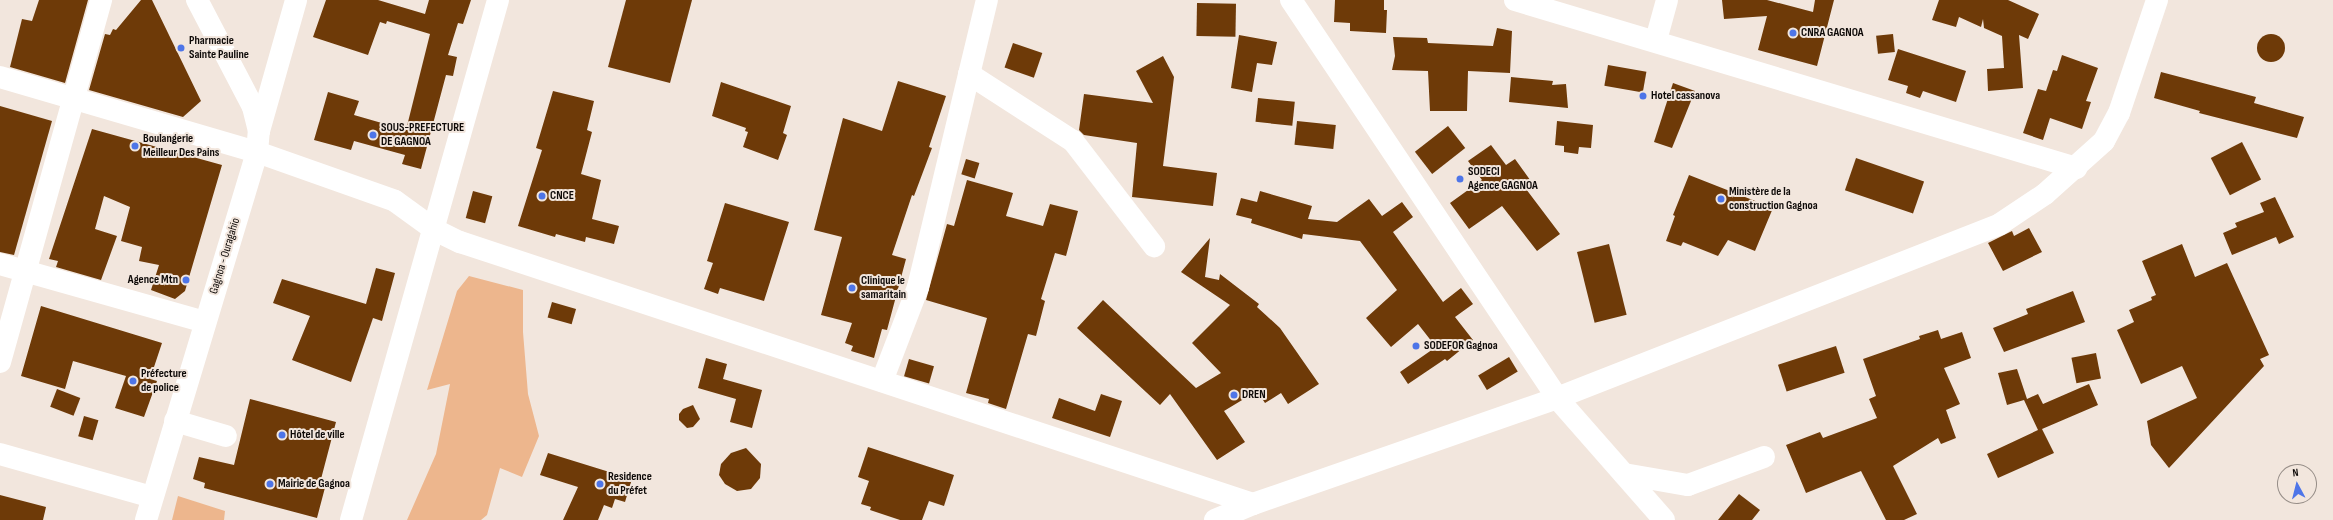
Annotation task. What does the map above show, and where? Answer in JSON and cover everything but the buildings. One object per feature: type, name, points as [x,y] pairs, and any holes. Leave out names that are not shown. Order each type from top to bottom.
[{"type":"street","points":[[0,362],[101,0]]},
{"type":"street","points":[[197,0],[252,107],[258,142]]},
{"type":"street","name":"Gagnoa - Ouragahio","points":[[146,520],[258,142],[296,0]]},
{"type":"street","points":[[351,520],[435,230],[498,0]]},
{"type":"street","points":[[882,381],[918,287],[987,0]]},
{"type":"street","points":[[1291,0],[1557,398],[1664,520]]},
{"type":"street","points":[[1515,0],[1656,40],[2076,168]]},
{"type":"street","points":[[1656,40],[1667,0]]},
{"type":"street","points":[[1215,520],[1253,504],[1557,398],[2000,224],[2045,194],[2104,142],[2119,112],[2157,0]]},
{"type":"street","points":[[969,74],[1073,141],[1154,246]]},
{"type":"street","points":[[0,77],[74,99],[258,142],[395,201],[435,230],[460,242],[1253,504]]},
{"type":"street","points":[[0,264],[205,322]]},
{"type":"street","points":[[175,421],[226,436]]},
{"type":"street","points":[[0,454],[152,497]]},
{"type":"street","points":[[1624,474],[1688,485],[1764,457]]},
{"type":"shaded area","points":[[469,276],[523,290],[523,332],[528,394],[539,436],[522,477],[500,468],[487,515],[481,520],[407,520],[436,454],[450,384],[427,390],[457,291]]},
{"type":"shaded area","points":[[178,496],[225,511],[224,520],[172,520]]},
{"type":"place","name":"CNRA GAGNOA","points":[[1793,33]]},
{"type":"place","name":"Pharmacie Sainte Pauline","points":[[181,48]]},
{"type":"place","name":"Hotel cassanova","points":[[1643,96]]},
{"type":"place","name":"SOUS-PREFECTURE DE GAGNOA","points":[[373,135]]},
{"type":"place","name":"Boulangerie Meilleur Des Pains","points":[[135,146]]},
{"type":"place","name":"SODECI Agence GAGNOA","points":[[1460,179]]},
{"type":"place","name":"CNCE","points":[[542,196]]},
{"type":"place","name":"Ministère de la construction Gagnoa","points":[[1721,199]]},
{"type":"place","name":"Agence Mtn","points":[[186,280]]},
{"type":"place","name":"Clinique le samaritain","points":[[852,288]]},
{"type":"place","name":"SODEFOR Gagnoa","points":[[1416,346]]},
{"type":"place","name":"Préfecture de police","points":[[133,381]]},
{"type":"place","name":"DREN","points":[[1234,395]]},
{"type":"place","name":"Hôtel de ville","points":[[282,435]]},
{"type":"place","name":"Mairie de Gagnoa","points":[[270,484]]},
{"type":"place","name":"Residence du Préfet","points":[[600,484]]}]
